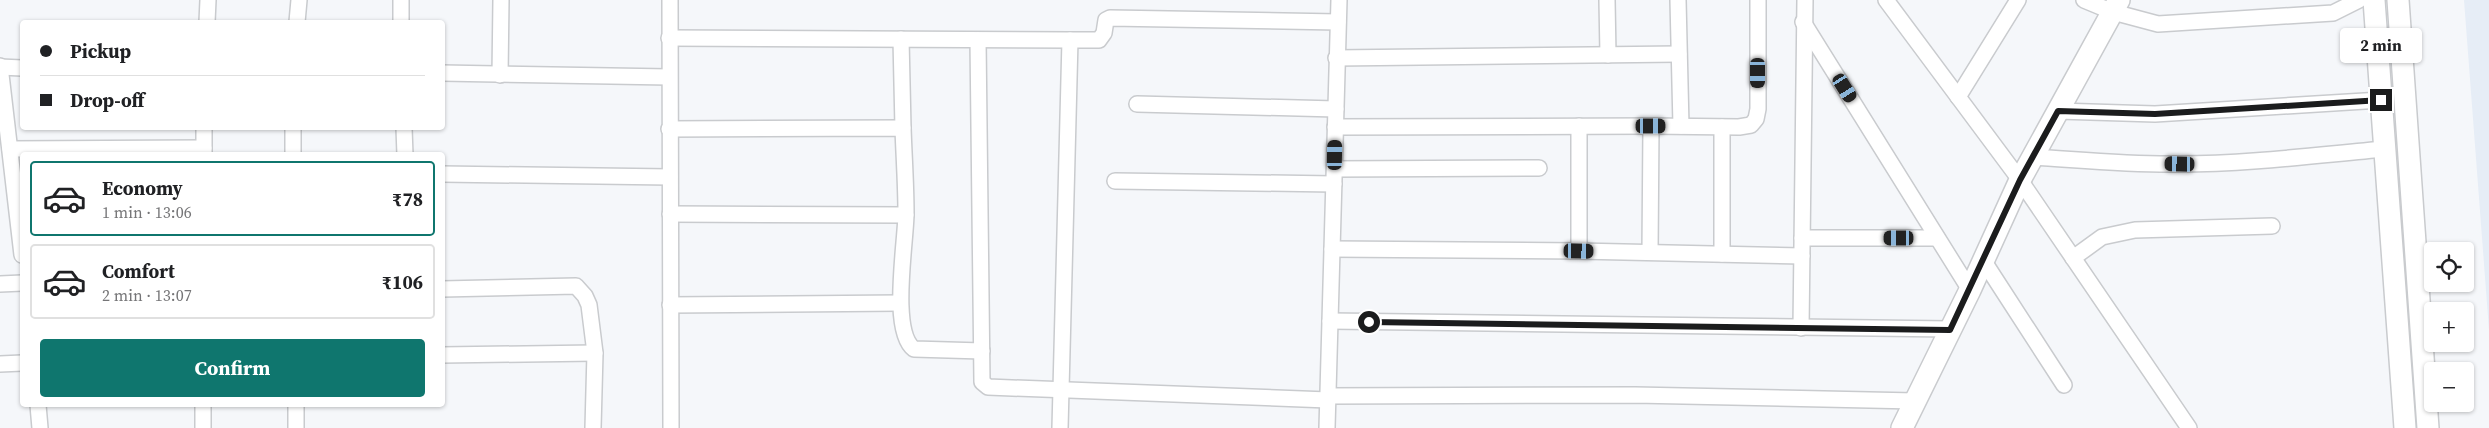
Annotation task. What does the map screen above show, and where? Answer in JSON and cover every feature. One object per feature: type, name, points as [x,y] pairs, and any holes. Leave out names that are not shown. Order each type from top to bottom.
[{"type":"street","points":[[206,20],[208,0]]},
{"type":"street","points":[[297,20],[298,0]]},
{"type":"street","points":[[401,0],[401,20]]},
{"type":"street","points":[[500,74],[501,0]]},
{"type":"street","points":[[670,0],[671,428]]},
{"type":"street","points":[[1327,428],[1339,0]]},
{"type":"street","points":[[1607,0],[1608,55]]},
{"type":"street","points":[[1678,0],[1681,126]]},
{"type":"street","points":[[1335,127],[1722,127],[1751,125],[1756,119],[1758,0]]},
{"type":"street","points":[[1801,328],[1803,22],[1805,0]]},
{"type":"street","points":[[1886,0],[2020,180],[2189,428]]},
{"type":"street","points":[[1958,97],[2018,0]]},
{"type":"street","points":[[2084,0],[2116,6],[2158,24],[2333,13],[2360,0]]},
{"type":"street","points":[[2374,0],[2405,428]]},
{"type":"street","points":[[2398,0],[2428,428]]},
{"type":"street","points":[[1902,428],[1970,290],[2020,180],[2116,6]]},
{"type":"street","points":[[669,38],[1099,40],[1104,33],[1106,20],[1110,18],[1338,22]]},
{"type":"street","points":[[1803,22],[1970,290]]},
{"type":"street","points":[[901,40],[906,215],[900,303],[905,338],[914,349],[982,351]]},
{"type":"street","points":[[978,40],[982,382],[988,387],[1328,398],[1636,395],[1915,402]]},
{"type":"street","points":[[1060,428],[1070,40]]},
{"type":"street","points":[[1336,58],[1679,54]]},
{"type":"street","points":[[20,68],[0,67],[3,118],[10,149],[8,194],[20,246]]},
{"type":"street","points":[[445,74],[669,77]]},
{"type":"street","points":[[2058,111],[2155,114],[2381,100]]},
{"type":"street","points":[[1137,104],[1336,109]]},
{"type":"street","points":[[1579,126],[1579,251]]},
{"type":"street","points":[[1650,252],[1651,126]]},
{"type":"street","points":[[1722,127],[1722,254]]},
{"type":"street","points":[[669,129],[903,128]]},
{"type":"street","points":[[10,149],[204,151],[204,130]]},
{"type":"street","points":[[293,130],[293,152]]},
{"type":"street","points":[[404,130],[405,152]]},
{"type":"street","points":[[2034,157],[2180,164],[2226,163],[2385,149]]},
{"type":"street","points":[[1115,181],[1335,176],[1539,168]]},
{"type":"street","points":[[445,174],[670,177]]},
{"type":"street","points":[[670,214],[906,215]]},
{"type":"street","points":[[2073,258],[2102,237],[2134,230],[2272,226]]},
{"type":"street","points":[[1802,238],[1937,238]]},
{"type":"street","points":[[1332,249],[1650,252],[1802,256]]},
{"type":"street","points":[[1983,260],[2064,385]]},
{"type":"street","points":[[0,284],[20,283]]},
{"type":"street","points":[[445,289],[576,286],[586,296],[589,305],[595,353],[592,428]]},
{"type":"street","points":[[670,305],[900,303]]},
{"type":"street","points":[[1330,321],[1950,330]]},
{"type":"street","points":[[445,355],[595,353]]},
{"type":"street","points":[[0,364],[20,364]]},
{"type":"street","points":[[38,407],[40,428]]},
{"type":"street","points":[[203,407],[203,428]]},
{"type":"street","points":[[296,407],[296,428]]},
{"type":"shaded area","points":[[2464,0],[2489,0],[2489,330]]},
{"type":"route","points":[[1369,322],[1950,330],[2020,180],[2058,111],[2155,114],[2381,100]]}]
